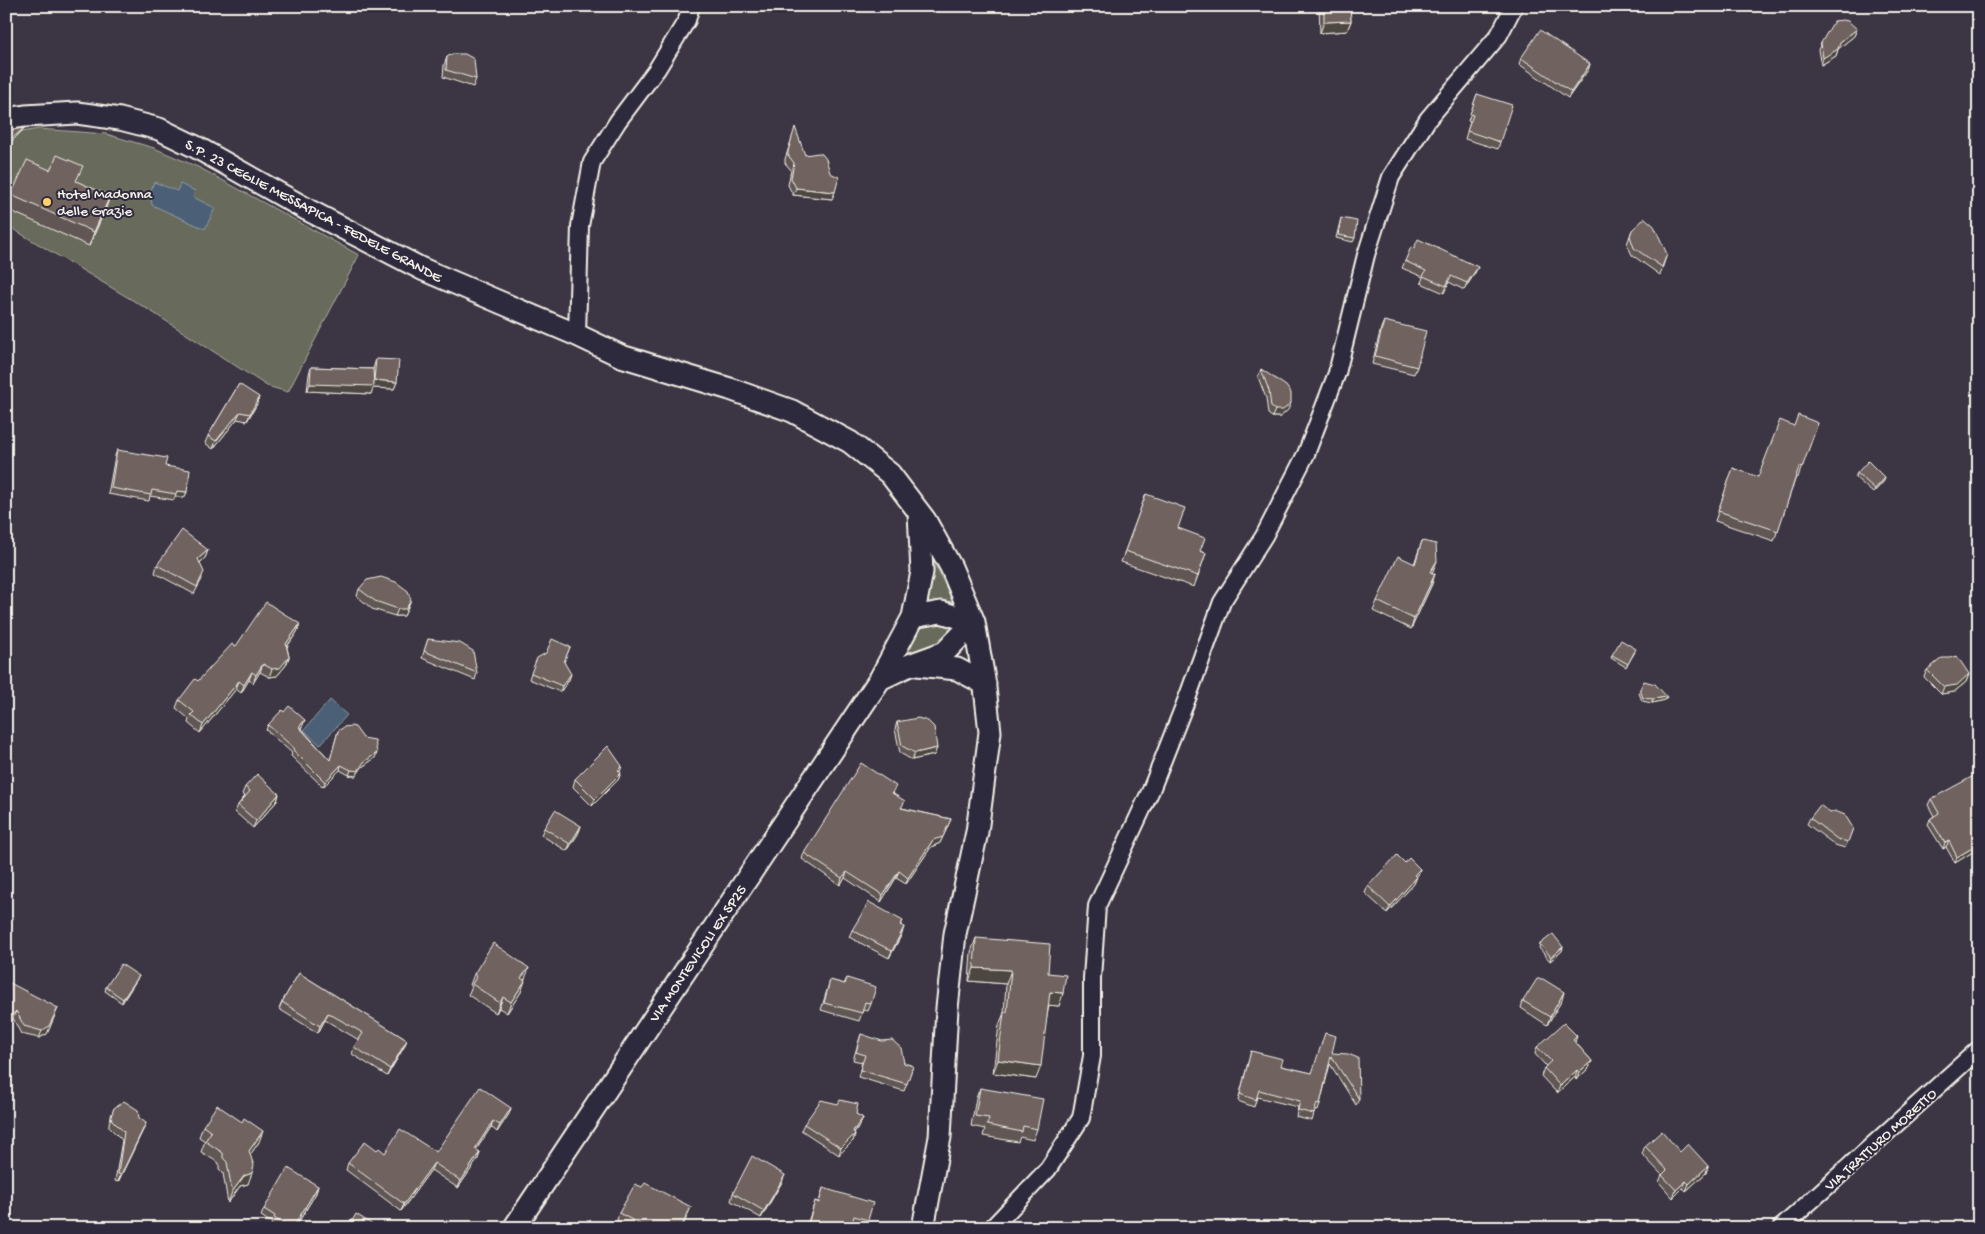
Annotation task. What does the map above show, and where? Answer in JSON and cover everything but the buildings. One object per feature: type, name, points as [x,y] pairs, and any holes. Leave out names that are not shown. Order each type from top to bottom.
[{"type":"street","points":[[576,335],[580,226],[592,162],[618,121],[657,69],[687,20],[691,6]]},
{"type":"street","points":[[992,1228],[1048,1169],[1081,1118],[1092,1056],[1092,978],[1097,906],[1151,790],[1222,602],[1264,536],[1306,454],[1337,373],[1366,255],[1391,177],[1428,119],[1499,35],[1514,6]]},
{"type":"street","name":"S.P. 23 CEGLIE MESSAPICA - FEDELE GRANDE","points":[[6,119],[77,113],[120,119],[160,129],[422,269],[621,356],[730,389],[792,411],[850,442],[890,474],[925,520],[951,567],[974,622],[985,684],[990,732],[978,832],[956,934],[947,1008],[940,1137],[923,1228]]},
{"type":"street","name":"VIA MONTEVICOLI EX SP25","points":[[514,1228],[880,679],[914,617],[922,572],[919,512]]},
{"type":"street","points":[[880,679],[912,664],[945,652],[974,622],[940,612],[914,617]]},
{"type":"street","points":[[912,664],[957,669],[985,684]]},
{"type":"street","name":"VIA TRATTURO MORETTO","points":[[1781,1228],[1979,1049]]},
{"type":"green space","points":[[38,129],[106,134],[154,148],[200,168],[359,255],[288,392],[267,386],[149,310],[13,229],[6,222],[6,135]]},
{"type":"green space","points":[[933,561],[953,601],[925,606]]},
{"type":"green space","points":[[955,619],[954,631],[931,647],[900,658],[920,629],[933,622]]},
{"type":"water","points":[[154,182],[177,191],[180,184],[195,191],[193,197],[215,208],[205,229],[152,205],[150,193]]},
{"type":"water","points":[[330,700],[347,715],[320,745],[304,730]]},
{"type":"place","name":"Hotel Madonna delle Grazie","points":[[47,202]]}]
